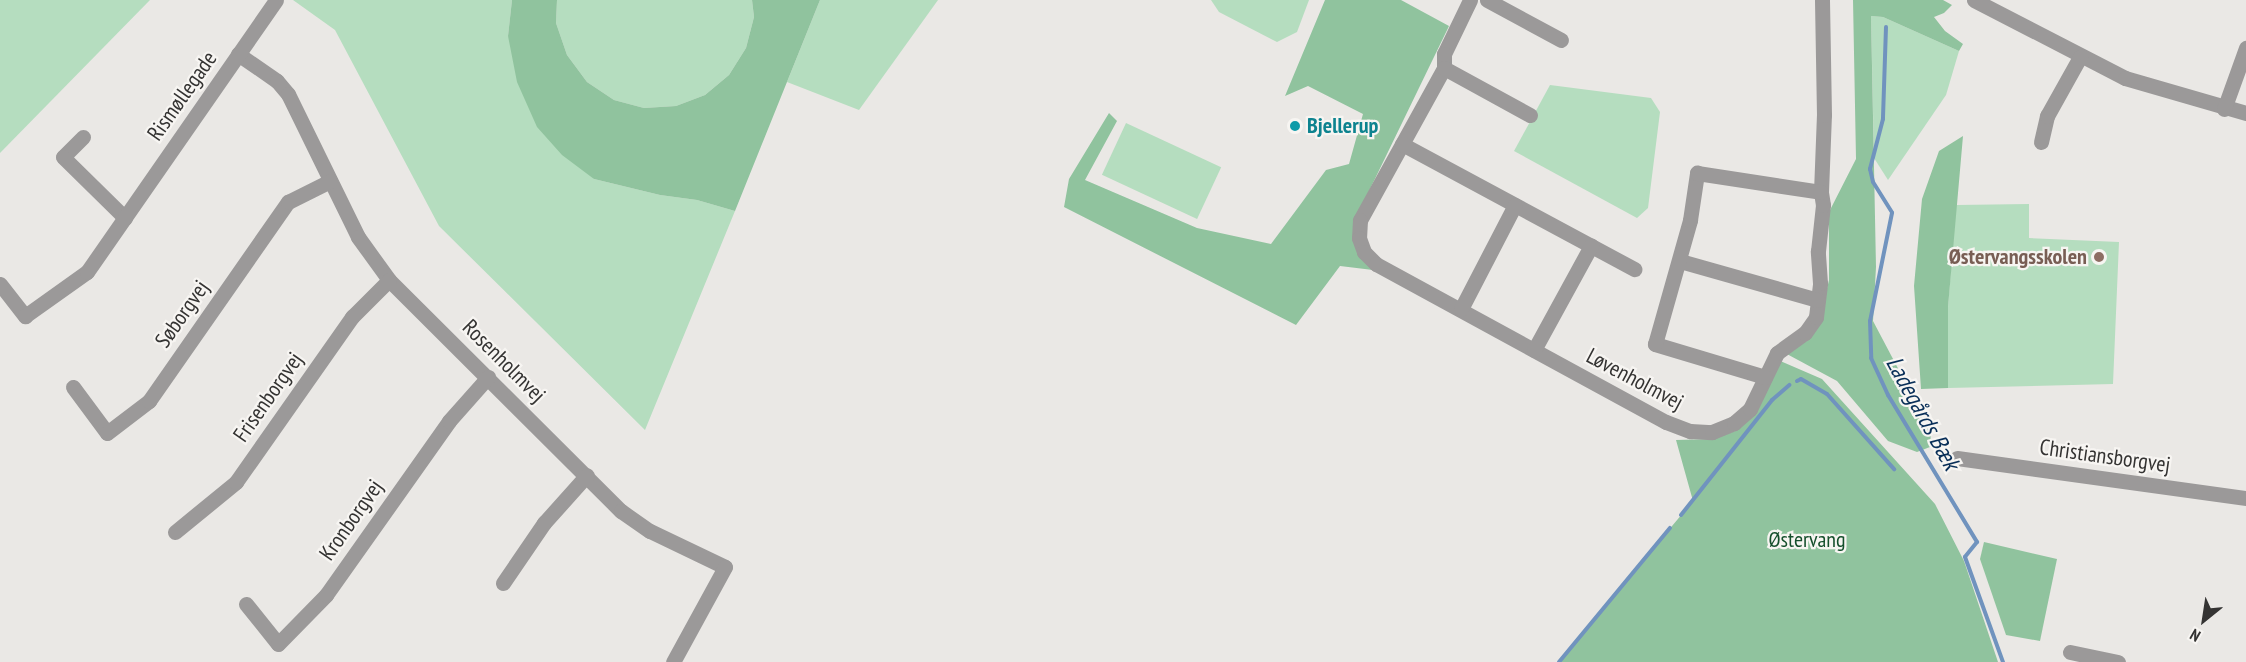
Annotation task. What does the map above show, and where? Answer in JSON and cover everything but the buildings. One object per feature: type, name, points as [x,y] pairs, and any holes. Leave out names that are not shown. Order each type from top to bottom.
[{"type":"street","name":"Rismøllegade","points":[[0,284],[25,316],[87,272],[276,0]]},
{"type":"street","name":"Løvenholmvej","points":[[1470,0],[1444,54],[1444,68],[1360,220],[1359,238],[1364,252],[1376,264],[1666,422],[1690,431],[1712,432],[1734,423],[1750,409],[1777,353],[1805,333],[1816,317],[1820,283],[1818,251],[1823,205],[1821,192],[1824,115],[1822,0]]},
{"type":"street","points":[[1487,0],[1561,40]]},
{"type":"street","points":[[1974,0],[2080,57],[2125,78],[2224,109],[2246,113]]},
{"type":"street","points":[[2224,109],[2246,48]]},
{"type":"street","name":"Rosenholmvej","points":[[238,54],[277,81],[288,94],[358,237],[389,280],[621,511],[650,531],[725,567],[673,662]]},
{"type":"street","points":[[2041,142],[2047,116],[2080,57]]},
{"type":"street","points":[[1444,68],[1530,115]]},
{"type":"street","points":[[83,137],[63,157],[125,218]]},
{"type":"street","points":[[1402,144],[1634,269]]},
{"type":"street","name":"Løvenholmvej","points":[[1765,377],[1655,344],[1680,261],[1690,220],[1697,173],[1821,192]]},
{"type":"street","name":"Søborgvej","points":[[73,387],[106,433],[149,401],[288,202],[330,181]]},
{"type":"street","points":[[1461,309],[1515,206]]},
{"type":"street","points":[[1534,350],[1591,246]]},
{"type":"street","points":[[1680,261],[1818,300]]},
{"type":"street","name":"Frisenborgvej","points":[[175,532],[236,482],[352,317],[389,280]]},
{"type":"street","name":"Kronborgvej","points":[[246,604],[278,644],[326,595],[449,421],[488,377]]},
{"type":"street","name":"Christiansborgvej","points":[[1957,458],[2246,498]]},
{"type":"street","points":[[503,583],[544,523],[587,475]]},
{"type":"street","points":[[2070,652],[2118,662]]},
{"type":"green space","points":[[0,0],[150,0],[0,153]]},
{"type":"green space","points":[[293,0],[512,0],[508,36],[594,179],[660,195],[697,200],[735,211],[645,430],[439,226],[335,30]]},
{"type":"green space","points":[[512,0],[557,0],[556,23],[567,55],[587,82],[614,100],[644,108],[676,106],[705,95],[729,75],[746,48],[754,17],[752,0],[820,0],[735,211],[697,200],[660,195],[594,179],[562,155],[537,127],[517,82],[508,36]]},
{"type":"green space","points":[[557,0],[752,0],[754,17],[746,48],[729,75],[705,95],[676,106],[644,108],[614,100],[587,82],[567,55],[556,23]]},
{"type":"green space","points":[[820,0],[938,0],[859,110],[787,82]]},
{"type":"green space","points":[[1211,0],[1309,0],[1297,32],[1277,42],[1219,12]]},
{"type":"green space","points":[[1325,0],[1401,0],[1449,26],[1355,220],[1373,270],[1340,266],[1296,325],[1064,207],[1069,179],[1109,113],[1117,121],[1085,180],[1197,228],[1271,244],[1326,170],[1349,164],[1363,114],[1308,86],[1285,96]]},
{"type":"green space","points":[[1853,0],[1943,0],[1952,5],[1944,13],[1934,17],[1945,31],[1963,44],[1959,51],[1883,17],[1871,16],[1876,267],[1873,321],[1931,431],[1930,447],[1917,452],[1888,441],[1837,381],[1785,353],[1819,323],[1829,280],[1829,212],[1856,159]]},
{"type":"green space","points":[[1871,16],[1883,17],[1959,51],[1946,95],[1888,180],[1874,158]]},
{"type":"green space","points":[[1550,85],[1651,98],[1660,112],[1648,208],[1637,218],[1514,151]]},
{"type":"green space","points":[[1126,123],[1221,167],[1197,219],[1102,175]]},
{"type":"green space","points":[[1963,136],[1948,307],[1948,388],[1921,389],[1914,286],[1922,199],[1939,151]]},
{"type":"green space","points":[[2029,204],[2029,238],[2119,242],[2113,384],[1948,388],[1948,307],[1956,205]]},
{"type":"green space","name":"Østervang","points":[[1778,360],[1822,379],[1935,504],[1964,561],[1998,662],[1558,662],[1693,501],[1676,440],[1713,439],[1735,431],[1755,414]]},
{"type":"green space","points":[[1984,542],[2057,559],[2040,641],[2006,635],[1980,559]]},
{"type":"waterway","name":"Ladegårds Bæk","points":[[1886,27],[1883,119],[1870,169],[1873,182],[1892,213],[1870,321],[1871,358],[1888,395],[1977,542],[1965,557],[2003,662]]},
{"type":"waterway","points":[[1797,381],[1801,379],[1827,394],[1894,469]]},
{"type":"waterway","points":[[1681,515],[1772,400],[1789,385]]},
{"type":"waterway","points":[[1559,662],[1670,528]]},
{"type":"place","name":"Bjellerup","points":[[1295,126]]},
{"type":"place","name":"Østervangsskolen","points":[[2099,257]]}]
